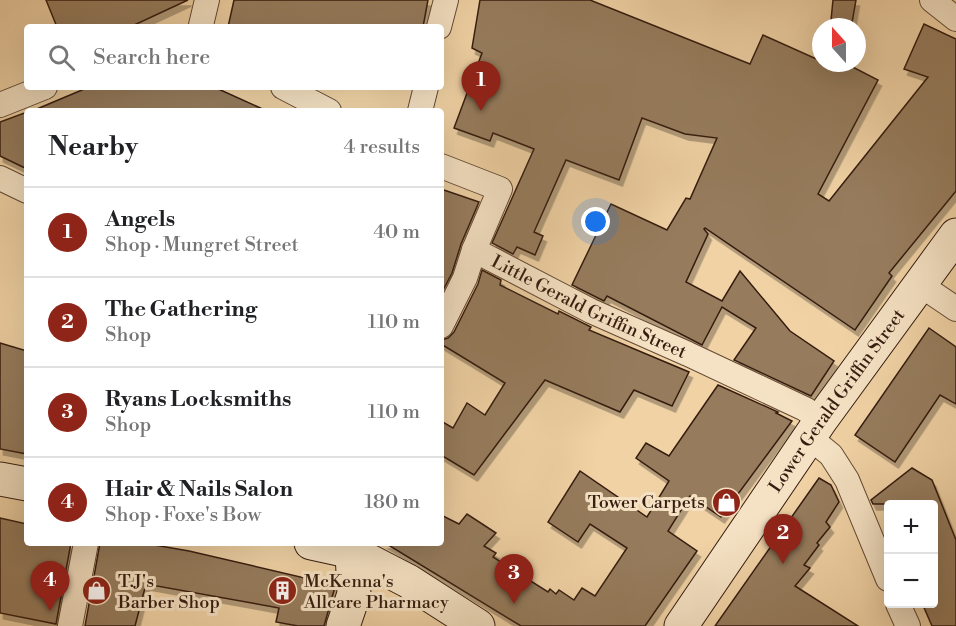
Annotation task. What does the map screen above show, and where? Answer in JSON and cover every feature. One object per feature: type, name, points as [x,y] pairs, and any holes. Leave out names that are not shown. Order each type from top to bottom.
[{"type":"main road","name":"Lower Gerald Griffin Street","points":[[681,626],[815,428],[956,235]]},
{"type":"main road","points":[[0,479],[24,483]]},
{"type":"main road","points":[[343,626],[354,594],[353,547]]},
{"type":"main road","points":[[353,547],[478,626]]},
{"type":"street","points":[[201,24],[207,0]]},
{"type":"street","points":[[440,24],[446,0]]},
{"type":"street","points":[[932,0],[956,19]]},
{"type":"street","points":[[0,105],[38,90]]},
{"type":"street","points":[[289,90],[323,108]]},
{"type":"street","points":[[421,108],[425,90]]},
{"type":"street","name":"Little Gerald Griffin Street","points":[[444,167],[500,189],[474,250],[591,311],[805,409],[847,480],[884,569]]},
{"type":"street","points":[[0,178],[24,190]]},
{"type":"street","points":[[444,320],[465,278],[474,250]]},
{"type":"street","points":[[919,284],[956,309]]},
{"type":"street","points":[[70,626],[85,546]]},
{"type":"street","points":[[900,608],[908,626]]},
{"type":"building","points":[[46,0],[188,0],[136,24],[56,24]]},
{"type":"building","points":[[234,0],[428,0],[424,24],[229,24]]},
{"type":"building","points":[[480,0],[590,0],[750,64],[763,35],[812,57],[812,72],[862,72],[878,80],[818,194],[829,201],[928,77],[904,69],[924,24],[956,39],[956,191],[889,273],[892,276],[855,330],[704,229],[708,234],[686,282],[722,301],[740,271],[790,331],[834,361],[811,396],[734,360],[756,328],[722,307],[702,345],[607,296],[604,301],[572,285],[611,204],[667,230],[686,198],[690,199],[717,138],[685,134],[642,118],[619,180],[566,160],[534,232],[543,236],[535,255],[517,247],[513,254],[492,243],[534,149],[493,133],[490,141],[454,128],[482,53],[472,48]]},
{"type":"building","points":[[833,0],[856,0],[853,18],[831,18]]},
{"type":"building","points":[[82,90],[221,90],[260,108],[39,108]]},
{"type":"building","points":[[24,113],[24,168],[0,156],[0,122]]},
{"type":"building","points":[[444,190],[479,202],[461,244],[452,273],[444,288]]},
{"type":"building","points":[[482,270],[501,280],[500,285],[558,314],[559,311],[591,327],[589,330],[689,372],[672,406],[634,390],[620,412],[545,380],[474,475],[444,457],[444,423],[453,428],[467,403],[485,415],[505,383],[444,346],[444,339],[454,332],[478,284]]},
{"type":"building","points":[[929,328],[956,347],[956,404],[940,395],[895,462],[855,435]]},
{"type":"building","points":[[0,343],[24,350],[24,453],[0,449]]},
{"type":"building","points":[[718,385],[778,412],[776,413],[792,421],[721,517],[690,496],[668,531],[697,551],[645,626],[521,626],[390,546],[444,546],[444,516],[459,524],[467,514],[496,533],[484,546],[496,553],[493,557],[548,592],[550,589],[556,594],[559,590],[574,600],[582,588],[595,596],[627,548],[590,524],[578,542],[548,522],[580,471],[647,517],[669,481],[636,458],[646,443],[669,456]]},
{"type":"building","points":[[912,468],[932,480],[956,540],[956,626],[932,626],[924,608],[938,608],[938,500],[884,500],[884,504],[873,504],[871,500]]},
{"type":"building","points":[[819,478],[831,485],[839,502],[826,522],[830,527],[804,565],[810,568],[795,586],[858,626],[715,626]]},
{"type":"building","points":[[0,518],[24,523],[24,546],[70,546],[56,624],[0,613]]},
{"type":"building","points":[[99,546],[160,546],[335,585],[324,626],[298,626],[276,622],[279,608],[146,584],[135,626],[85,626]]},
{"type":"place","name":"Angels","points":[[481,111]]},
{"type":"place","name":"Tower Carpets","points":[[726,502]]},
{"type":"place","name":"The Gathering","points":[[783,564]]},
{"type":"place","name":"T.J's Barber Shop","points":[[97,591]]},
{"type":"place","name":"McKenna's Allcare Pharmacy","points":[[283,591]]},
{"type":"place","name":"Ryans Locksmiths","points":[[514,604]]},
{"type":"place","name":"Hair & Nails Salon","points":[[50,611]]}]
